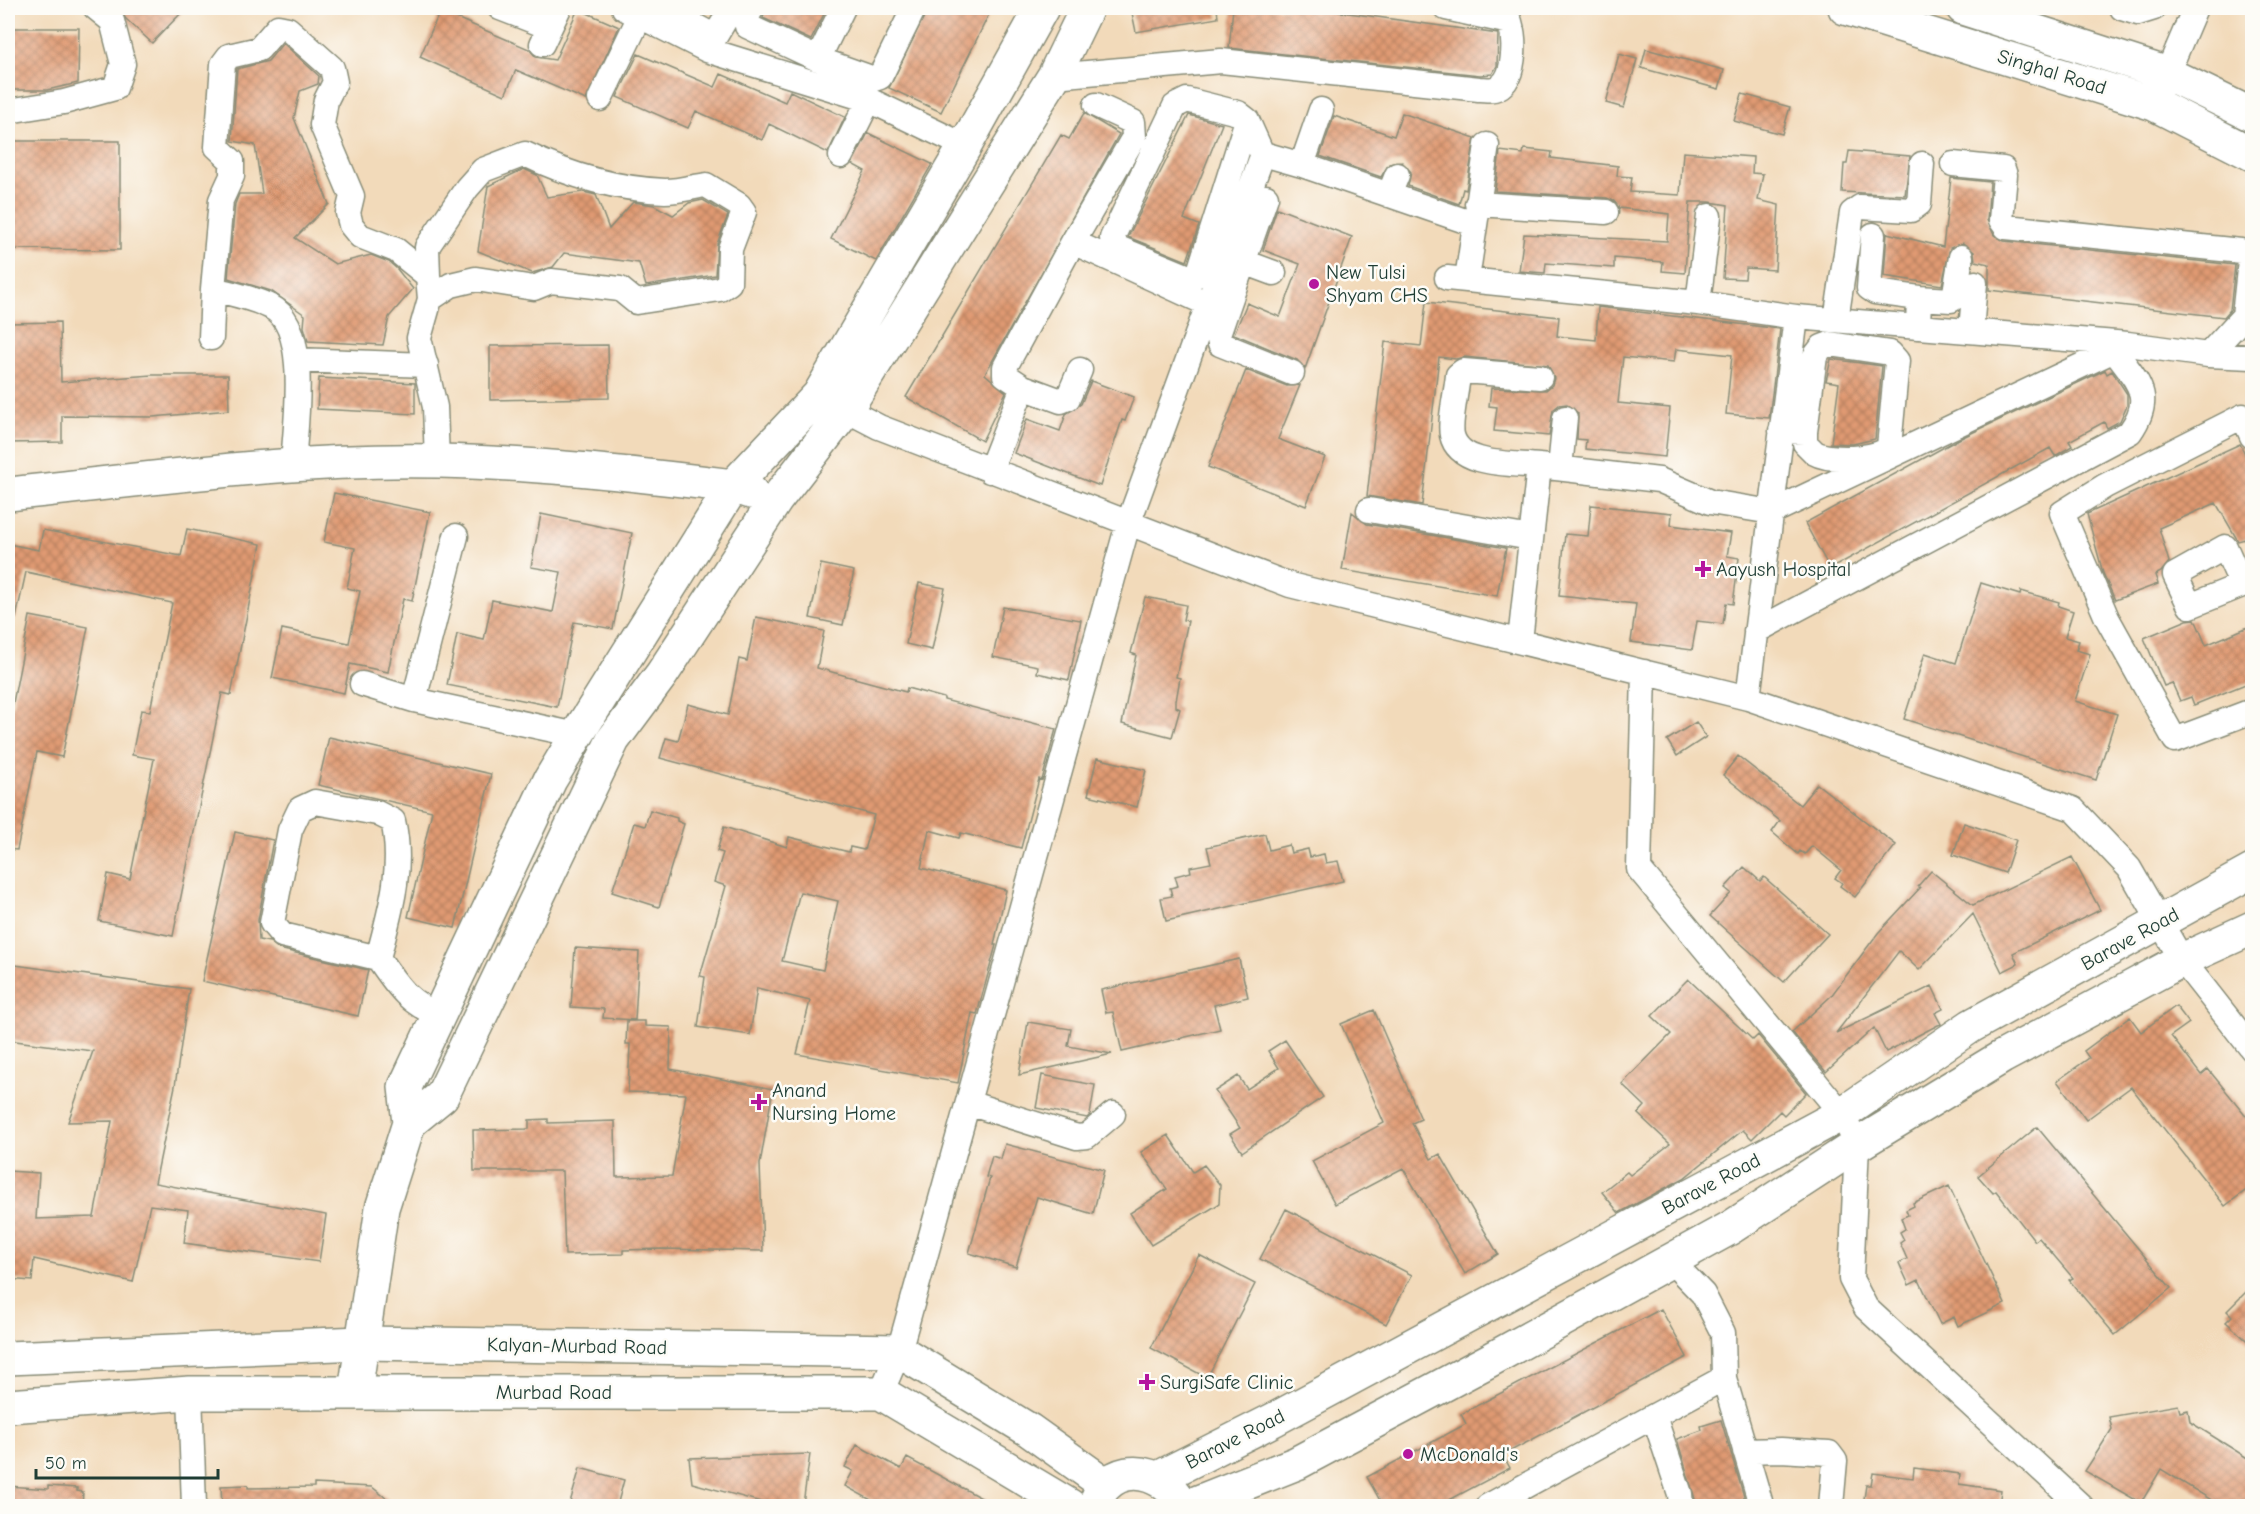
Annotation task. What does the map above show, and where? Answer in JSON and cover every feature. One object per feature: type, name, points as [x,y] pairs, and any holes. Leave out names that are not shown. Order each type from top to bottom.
[{"type":"main road","points":[[409,1123],[441,1096],[613,740],[662,674],[776,500],[832,403],[965,146],[1042,8]]},
{"type":"main road","points":[[354,1392],[382,1208],[409,1123],[405,1087],[441,1015],[550,780],[733,486],[832,403],[1053,76],[1087,8]]},
{"type":"main road","name":"Singhal Road","points":[[1845,8],[2154,104],[2253,153]]},
{"type":"main road","name":"Singhal Road","points":[[1963,8],[2168,74],[2253,115]]},
{"type":"main road","points":[[8,494],[293,465],[437,461],[587,469],[733,486],[776,500]]},
{"type":"main road","name":"Barave Road","points":[[1158,1478],[1275,1419],[1842,1114],[1971,1026],[2253,872]]},
{"type":"main road","name":"Barave Road","points":[[1188,1506],[1297,1463],[1671,1261],[1730,1228],[1857,1145],[2002,1057],[2182,960],[2253,928]]},
{"type":"main road","name":"Kalyan-Murbad Road","points":[[8,1358],[362,1343],[899,1351]]},
{"type":"main road","points":[[899,1351],[1029,1430],[1100,1496],[1132,1474],[1158,1478],[1174,1491],[1182,1506]]},
{"type":"main road","points":[[881,1393],[1070,1506]]},
{"type":"main road","name":"Murbad Road","points":[[8,1406],[190,1394],[881,1393]]},
{"type":"street","points":[[8,111],[64,102],[115,88],[123,64],[112,21],[96,8]]},
{"type":"street","points":[[500,8],[550,26]]},
{"type":"street","points":[[662,8],[711,44]]},
{"type":"street","points":[[711,44],[732,8]]},
{"type":"street","points":[[752,8],[746,18],[747,26],[818,59],[869,100],[965,146]]},
{"type":"street","points":[[818,59],[843,8]]},
{"type":"street","points":[[600,99],[632,12],[711,44],[845,82],[880,77],[914,8]]},
{"type":"street","points":[[1053,76],[1221,61],[1479,89],[1496,88],[1505,82],[1510,70],[1513,32],[1510,22],[1446,8]]},
{"type":"street","points":[[2122,8],[2138,12],[2154,8]]},
{"type":"street","points":[[2154,104],[2195,8]]},
{"type":"street","points":[[211,338],[221,200],[232,176],[232,161],[217,147],[224,64],[230,56],[259,50],[278,27],[288,29],[332,68],[335,82],[326,100],[322,125],[352,196],[348,213],[351,225],[360,236],[396,250],[429,288]]},
{"type":"street","points":[[841,156],[869,100]]},
{"type":"street","points":[[1247,120],[1198,275],[1189,278],[1116,247],[1112,238],[1175,106],[1187,100],[1238,112],[1247,120],[1264,158]]},
{"type":"street","points":[[1080,370],[1068,398],[1061,401],[1023,387],[1005,375],[1005,367],[1073,242],[1134,137],[1133,122],[1096,105]]},
{"type":"street","points":[[1302,165],[1321,110]]},
{"type":"street","points":[[1487,145],[1476,214],[1457,278],[1698,303],[1796,317],[1971,331],[2208,355],[2253,357]]},
{"type":"street","points":[[429,288],[476,279],[534,288],[550,281],[621,289],[636,302],[720,290],[729,283],[730,249],[744,212],[739,205],[706,185],[666,191],[622,185],[554,168],[525,153],[483,170],[427,247],[429,288],[419,338],[435,407],[437,461]]},
{"type":"street","points":[[1292,373],[1220,344],[1218,335],[1234,259],[1260,162],[1267,155],[1393,185],[1476,214],[1606,212]]},
{"type":"street","points":[[1836,320],[1852,213],[1860,207],[1911,210],[1919,204],[1922,164]]},
{"type":"street","points":[[1953,164],[2003,170],[2005,175],[2001,220],[2007,227],[2241,251],[2250,260],[2244,316],[2208,355]]},
{"type":"street","points":[[881,1393],[899,1351],[1128,525],[1208,304],[1266,197]]},
{"type":"street","points":[[1698,303],[1709,216]]},
{"type":"street","points":[[1873,235],[1869,288],[1875,292],[1919,298],[1954,298],[1961,257]]},
{"type":"street","points":[[1073,242],[1208,304]]},
{"type":"street","points":[[1234,259],[1274,273]]},
{"type":"street","points":[[1971,331],[1974,283]]},
{"type":"street","points":[[213,289],[272,307],[288,320],[294,338],[297,360],[293,465]]},
{"type":"street","points":[[1918,327],[1919,298]]},
{"type":"street","points":[[1748,698],[1796,317]]},
{"type":"street","points":[[1830,344],[1890,353],[1897,361],[1889,447],[1885,452],[1871,456],[1837,458],[1816,453],[1805,443],[1805,432],[1815,356],[1822,347],[1830,344]]},
{"type":"street","points":[[1540,377],[1463,370],[1458,375],[1452,435],[1460,450],[1474,458],[1659,480],[1710,502],[1772,512],[2121,347]]},
{"type":"street","points":[[1756,631],[2130,432],[2142,415],[2142,389],[2121,347]]},
{"type":"street","points":[[297,360],[426,365]]},
{"type":"street","points":[[990,471],[1023,387]]},
{"type":"street","points":[[832,403],[879,427],[1128,525],[1290,585],[1748,698],[2073,809],[2129,868],[2182,960],[2253,1049]]},
{"type":"street","points":[[2253,436],[2243,416],[2105,486],[2062,513],[2107,618],[2175,740],[2253,711]]},
{"type":"street","points":[[1520,641],[1531,538],[1565,418]]},
{"type":"street","points":[[1781,431],[1805,432]]},
{"type":"street","points":[[1369,510],[1531,538]]},
{"type":"street","points":[[414,700],[456,536]]},
{"type":"street","points":[[1644,672],[1639,869],[1842,1114],[1857,1145],[1851,1279],[1866,1308],[2081,1506]]},
{"type":"street","points":[[362,684],[414,700],[577,735]]},
{"type":"street","points":[[378,958],[394,895],[399,845],[393,821],[377,813],[315,802],[300,809],[290,830],[272,923],[282,935],[378,958],[397,985],[422,1009],[441,1015]]},
{"type":"street","points":[[968,1103],[1077,1137],[1087,1136],[1113,1114]]},
{"type":"street","points":[[1671,1261],[1702,1294],[1723,1333],[1724,1378],[1760,1501],[1758,1506]]},
{"type":"street","points":[[1488,1506],[1724,1378]]},
{"type":"street","points":[[190,1394],[194,1506]]},
{"type":"street","points":[[1654,1416],[1680,1494],[1681,1506]]},
{"type":"street","points":[[1745,1451],[1781,1450],[1829,1453],[1835,1461],[1831,1506]]},
{"type":"building","points":[[118,8],[186,8],[152,43],[126,19]]},
{"type":"building","points":[[766,8],[827,8],[811,40],[763,18]]},
{"type":"building","points":[[928,8],[992,8],[941,112],[889,88]]},
{"type":"building","points":[[1131,8],[1217,8],[1218,18],[1136,32]]},
{"type":"building","points":[[1233,8],[1313,8],[1498,34],[1497,66],[1492,74],[1480,75],[1229,48]]},
{"type":"building","points":[[578,9],[619,27],[586,100],[516,70],[505,95],[420,57],[440,11],[529,49],[536,57],[555,60]]},
{"type":"building","points":[[8,28],[79,28],[78,83],[47,90],[8,90]]},
{"type":"building","points":[[283,43],[319,76],[318,84],[300,91],[294,118],[329,204],[295,238],[335,264],[371,255],[389,262],[397,269],[413,289],[389,317],[383,345],[308,341],[304,327],[305,315],[271,291],[228,278],[235,204],[239,194],[262,194],[255,145],[232,141],[237,69],[268,61]]},
{"type":"building","points":[[1646,49],[1724,70],[1719,89],[1641,68]]},
{"type":"building","points":[[638,54],[715,87],[721,74],[785,102],[790,91],[845,117],[828,153],[769,124],[762,140],[696,111],[688,128],[617,97]]},
{"type":"building","points":[[1619,54],[1637,59],[1624,108],[1606,103]]},
{"type":"building","points":[[1742,94],[1790,107],[1782,134],[1734,121]]},
{"type":"building","points":[[1084,113],[1119,134],[985,374],[1006,392],[982,441],[906,397],[1061,135],[1069,139]]},
{"type":"building","points":[[1402,113],[1475,138],[1466,190],[1463,189],[1459,204],[1408,186],[1411,172],[1402,162],[1389,164],[1381,177],[1320,156],[1334,116],[1394,136]]},
{"type":"building","points":[[1189,115],[1222,124],[1184,219],[1199,225],[1187,261],[1128,237]]},
{"type":"building","points":[[868,133],[932,164],[876,261],[831,239],[865,171],[852,164]]},
{"type":"building","points":[[8,141],[120,141],[120,250],[8,249]]},
{"type":"building","points":[[1524,149],[1552,152],[1551,158],[1618,166],[1617,176],[1632,177],[1630,192],[1680,195],[1683,152],[1753,157],[1752,173],[1763,174],[1758,200],[1779,205],[1775,270],[1746,268],[1745,279],[1723,278],[1728,205],[1690,202],[1685,273],[1662,271],[1663,262],[1614,258],[1614,268],[1546,263],[1545,273],[1519,271],[1524,234],[1667,241],[1669,214],[1619,208],[1614,201],[1607,198],[1495,191],[1500,151],[1523,154]]},
{"type":"building","points":[[1849,151],[1910,156],[1905,195],[1842,192],[1844,164],[1847,164]]},
{"type":"building","points":[[524,169],[537,175],[547,197],[583,192],[596,195],[609,229],[633,202],[654,205],[673,215],[689,203],[703,200],[728,215],[717,244],[715,275],[646,286],[639,263],[564,253],[553,267],[532,273],[478,251],[488,186]]},
{"type":"building","points":[[1951,178],[1990,182],[1987,220],[1994,235],[2004,241],[2235,265],[2230,310],[2224,317],[1989,290],[1989,264],[1975,261],[1974,252],[1963,243],[1950,248],[1942,285],[1884,276],[1887,233],[1943,247]]},
{"type":"building","name":"New Tulsi Shyam CHS","points":[[1277,208],[1352,237],[1305,369],[1297,360],[1234,334],[1247,303],[1280,317],[1300,264],[1263,250]]},
{"type":"building","points":[[1426,302],[1559,317],[1557,336],[1596,340],[1598,307],[1780,329],[1769,418],[1726,414],[1732,355],[1676,349],[1674,362],[1623,357],[1618,403],[1670,408],[1665,457],[1585,449],[1586,440],[1577,439],[1578,413],[1567,404],[1559,405],[1553,410],[1549,436],[1494,431],[1497,407],[1489,406],[1491,388],[1546,390],[1552,385],[1554,378],[1548,365],[1464,357],[1456,359],[1439,357],[1422,505],[1367,496],[1385,342],[1421,346]]},
{"type":"building","points":[[60,322],[61,382],[152,375],[228,375],[229,410],[153,417],[62,416],[62,442],[8,443],[8,323]]},
{"type":"building","points":[[608,345],[609,398],[490,400],[490,346]]},
{"type":"building","points":[[1831,359],[1882,366],[1875,439],[1853,444],[1831,443],[1839,383],[1826,381]]},
{"type":"building","points":[[1246,370],[1287,386],[1300,385],[1278,439],[1325,457],[1306,506],[1208,467]]},
{"type":"building","points":[[2105,370],[2107,374],[2112,371],[2127,394],[2127,405],[2120,421],[2107,428],[2104,422],[2069,441],[2072,446],[2055,456],[2050,448],[1830,569],[1805,523],[1959,439]]},
{"type":"building","points":[[319,378],[415,383],[415,414],[317,409]]},
{"type":"building","points":[[1091,381],[1134,397],[1125,421],[1122,420],[1100,486],[1014,453],[1027,419],[1060,431],[1066,414],[1081,404]]},
{"type":"building","points":[[2240,444],[2253,469],[2253,537],[2238,541],[2216,503],[2159,528],[2169,562],[2161,572],[2155,575],[2158,584],[2115,600],[2103,573],[2087,514]]},
{"type":"building","points":[[334,493],[430,512],[412,601],[403,599],[388,672],[350,664],[344,693],[272,678],[282,629],[349,643],[360,591],[347,588],[355,548],[324,542]]},
{"type":"building","points":[[1591,505],[1672,513],[1671,525],[1731,533],[1727,556],[1739,558],[1733,604],[1726,603],[1723,624],[1697,621],[1692,650],[1631,642],[1636,604],[1559,596],[1565,534],[1588,536]]},
{"type":"building","points":[[1352,512],[1367,524],[1506,548],[1497,596],[1342,570]]},
{"type":"building","points":[[541,514],[632,533],[613,629],[574,622],[557,707],[447,685],[457,634],[484,640],[492,600],[553,612],[561,572],[531,567]]},
{"type":"building","points":[[187,529],[261,544],[231,695],[222,693],[173,936],[99,921],[108,874],[130,879],[154,759],[132,755],[141,710],[150,711],[172,603],[26,572],[16,618],[8,617],[8,544],[39,550],[43,530],[181,556]]},
{"type":"building","points":[[821,564],[854,571],[843,625],[810,618]]},
{"type":"building","points":[[919,583],[945,588],[932,650],[906,644]]},
{"type":"building","points":[[1981,583],[2020,595],[2021,591],[2059,602],[2058,606],[2073,611],[2065,637],[2079,641],[2076,650],[2090,654],[2075,701],[2117,714],[2096,780],[1904,719],[1925,653],[1956,663]]},
{"type":"building","points":[[1145,597],[1186,605],[1183,620],[1188,621],[1176,677],[1180,678],[1176,707],[1180,709],[1172,737],[1122,724],[1136,655],[1131,653]]},
{"type":"building","points":[[1003,607],[1081,620],[1069,680],[1037,673],[1038,666],[993,657]]},
{"type":"building","points":[[30,616],[88,627],[62,757],[37,752],[17,850],[8,849],[8,728]]},
{"type":"building","points":[[756,617],[824,631],[817,668],[906,692],[907,688],[1056,729],[1042,780],[1039,779],[1021,848],[961,833],[959,838],[929,830],[921,868],[1006,890],[994,945],[996,945],[977,1014],[972,1013],[958,1083],[797,1054],[810,1001],[757,988],[750,1035],[698,1027],[705,977],[700,976],[726,886],[714,882],[723,853],[717,851],[724,827],[787,847],[789,837],[849,852],[850,847],[864,850],[874,815],[660,758],[666,738],[678,741],[688,704],[728,715],[739,659],[747,661]],"holes":[[[800,892],[838,901],[823,970],[782,961]]]},
{"type":"building","points":[[2195,619],[2206,645],[2253,625],[2253,681],[2194,705],[2191,697],[2180,701],[2172,683],[2164,686],[2144,638],[2187,620]]},
{"type":"building","points":[[1696,722],[1706,737],[1677,756],[1667,740]]},
{"type":"building","points":[[329,737],[491,774],[455,928],[408,917],[432,811],[318,785]]},
{"type":"building","points":[[1738,756],[1800,805],[1817,784],[1896,845],[1855,897],[1840,886],[1842,883],[1835,878],[1841,870],[1812,846],[1805,854],[1800,851],[1798,854],[1772,832],[1780,821],[1723,775]]},
{"type":"building","points":[[1097,758],[1146,770],[1137,807],[1088,795]]},
{"type":"building","points":[[650,810],[677,818],[677,821],[684,824],[659,907],[612,892],[634,823],[645,826]]},
{"type":"building","points":[[1964,823],[2016,840],[2005,873],[1953,855]]},
{"type":"building","points":[[235,832],[273,840],[258,920],[259,940],[270,942],[279,949],[368,970],[358,1016],[202,981]]},
{"type":"building","points":[[1265,834],[1269,850],[1289,845],[1291,853],[1308,849],[1310,857],[1324,854],[1326,863],[1338,861],[1343,881],[1166,921],[1161,898],[1172,896],[1170,888],[1178,886],[1175,876],[1191,872],[1190,867],[1211,863],[1207,847]]},
{"type":"building","points":[[2072,857],[2100,910],[2013,953],[2018,964],[2002,972],[1973,914],[1919,970],[1899,951],[1836,1033],[1932,986],[1943,1009],[1935,1013],[1941,1024],[1886,1052],[1874,1028],[1826,1072],[1792,1032],[1831,996],[1878,933],[1920,888],[1918,886],[1931,871],[1973,905]]},
{"type":"building","points":[[1744,867],[1760,881],[1764,877],[1828,934],[1784,982],[1710,916],[1731,893],[1725,888]]},
{"type":"building","points":[[575,948],[639,952],[635,1020],[603,1018],[604,1009],[571,1007]]},
{"type":"building","points":[[1239,959],[1248,997],[1214,1005],[1220,1029],[1122,1052],[1113,1012],[1106,1013],[1101,990]]},
{"type":"building","points":[[8,964],[189,989],[175,1086],[155,1183],[326,1215],[319,1262],[184,1243],[188,1210],[150,1205],[133,1282],[34,1259],[32,1281],[8,1279],[8,1171],[39,1173],[36,1219],[94,1217],[112,1121],[68,1122],[93,1051],[8,1040]]},
{"type":"building","points":[[1688,979],[1753,1040],[1758,1035],[1806,1093],[1784,1115],[1780,1111],[1752,1139],[1743,1130],[1684,1178],[1619,1213],[1602,1192],[1627,1172],[1630,1175],[1670,1144],[1638,1114],[1645,1106],[1622,1084],[1671,1034],[1652,1016]]},
{"type":"building","points":[[2176,1006],[2189,1023],[2171,1036],[2201,1075],[2208,1069],[2253,1124],[2253,1185],[2225,1206],[2131,1087],[2086,1120],[2057,1081],[2089,1058],[2084,1051],[2130,1017],[2141,1032]]},
{"type":"building","points":[[1374,1010],[1421,1119],[1412,1123],[1431,1159],[1440,1154],[1498,1254],[1465,1274],[1403,1168],[1335,1204],[1312,1161],[1384,1123],[1341,1024]]},
{"type":"building","points":[[627,1021],[645,1021],[645,1026],[671,1027],[670,1069],[773,1089],[760,1164],[763,1251],[662,1249],[623,1250],[623,1254],[565,1255],[562,1171],[474,1171],[473,1130],[529,1129],[529,1120],[548,1119],[548,1123],[615,1121],[616,1177],[672,1176],[686,1094],[628,1092],[630,1044],[626,1044]]},
{"type":"building","points":[[1028,1022],[1071,1029],[1068,1046],[1112,1054],[1019,1075]]},
{"type":"building","points":[[1285,1040],[1323,1097],[1242,1152],[1230,1134],[1240,1128],[1215,1091],[1238,1076],[1247,1089],[1279,1068],[1268,1051]]},
{"type":"building","points":[[1042,1075],[1095,1085],[1090,1115],[1087,1118],[1036,1108]]},
{"type":"building","points":[[2037,1127],[2171,1288],[2115,1335],[2069,1280],[2073,1278],[2039,1238],[2035,1241],[1996,1191],[1993,1193],[1978,1176]]},
{"type":"building","points":[[1168,1135],[1193,1172],[1204,1165],[1220,1185],[1219,1204],[1151,1245],[1130,1213],[1167,1189],[1141,1152]]},
{"type":"building","points":[[1005,1144],[1104,1170],[1093,1214],[1037,1197],[1016,1267],[969,1253],[990,1178],[986,1177],[992,1156],[1001,1159]]},
{"type":"building","points":[[1949,1186],[2005,1304],[1958,1326],[1954,1317],[1940,1324],[1919,1280],[1909,1285],[1899,1263],[1907,1259],[1900,1243],[1904,1240],[1900,1232],[1905,1229],[1901,1218],[1908,1215],[1906,1210],[1914,1206],[1913,1203]]},
{"type":"building","points":[[1286,1209],[1412,1275],[1386,1324],[1260,1259]]},
{"type":"building","points":[[1199,1255],[1255,1284],[1207,1378],[1151,1348]]},
{"type":"building","points":[[2253,1285],[2253,1346],[2226,1322],[2232,1316],[2227,1311]]},
{"type":"building","points":[[1661,1309],[1687,1357],[1503,1455],[1510,1468],[1438,1506],[1383,1506],[1367,1477],[1466,1424],[1461,1414]]},
{"type":"building","points":[[2178,1405],[2180,1412],[2188,1410],[2190,1422],[2249,1459],[2249,1469],[2253,1471],[2253,1506],[2221,1506],[2161,1469],[2141,1503],[2085,1471],[2112,1429],[2109,1417]]},
{"type":"building","points":[[1721,1420],[1745,1500],[1727,1506],[1725,1501],[1708,1506],[1697,1506],[1677,1439],[1702,1430],[1701,1426]]},
{"type":"building","points":[[857,1445],[901,1469],[907,1458],[996,1506],[882,1506],[845,1486],[853,1471],[845,1467]]},
{"type":"building","points":[[810,1454],[803,1504],[772,1505],[692,1483],[689,1458]]},
{"type":"building","points":[[580,1468],[624,1480],[617,1506],[569,1506]]},
{"type":"building","points":[[1914,1468],[1960,1474],[1959,1484],[2001,1490],[1999,1506],[1863,1506],[1866,1485],[1871,1485],[1873,1473],[1913,1478]]},
{"type":"building","points":[[314,1484],[372,1487],[396,1506],[222,1506],[221,1486],[314,1487]]},
{"type":"building","points":[[8,1486],[48,1489],[48,1486],[77,1488],[77,1491],[83,1492],[82,1506],[8,1506]]},
{"type":"place","name":"New Tulsi Shyam CHS","points":[[1314,284]]},
{"type":"place","name":"Aayush Hospital","points":[[1703,569]]},
{"type":"place","name":"Anand Nursing Home","points":[[759,1102]]},
{"type":"place","name":"SurgiSafe Clinic","points":[[1147,1382]]},
{"type":"place","name":"McDonald's","points":[[1408,1454]]}]
